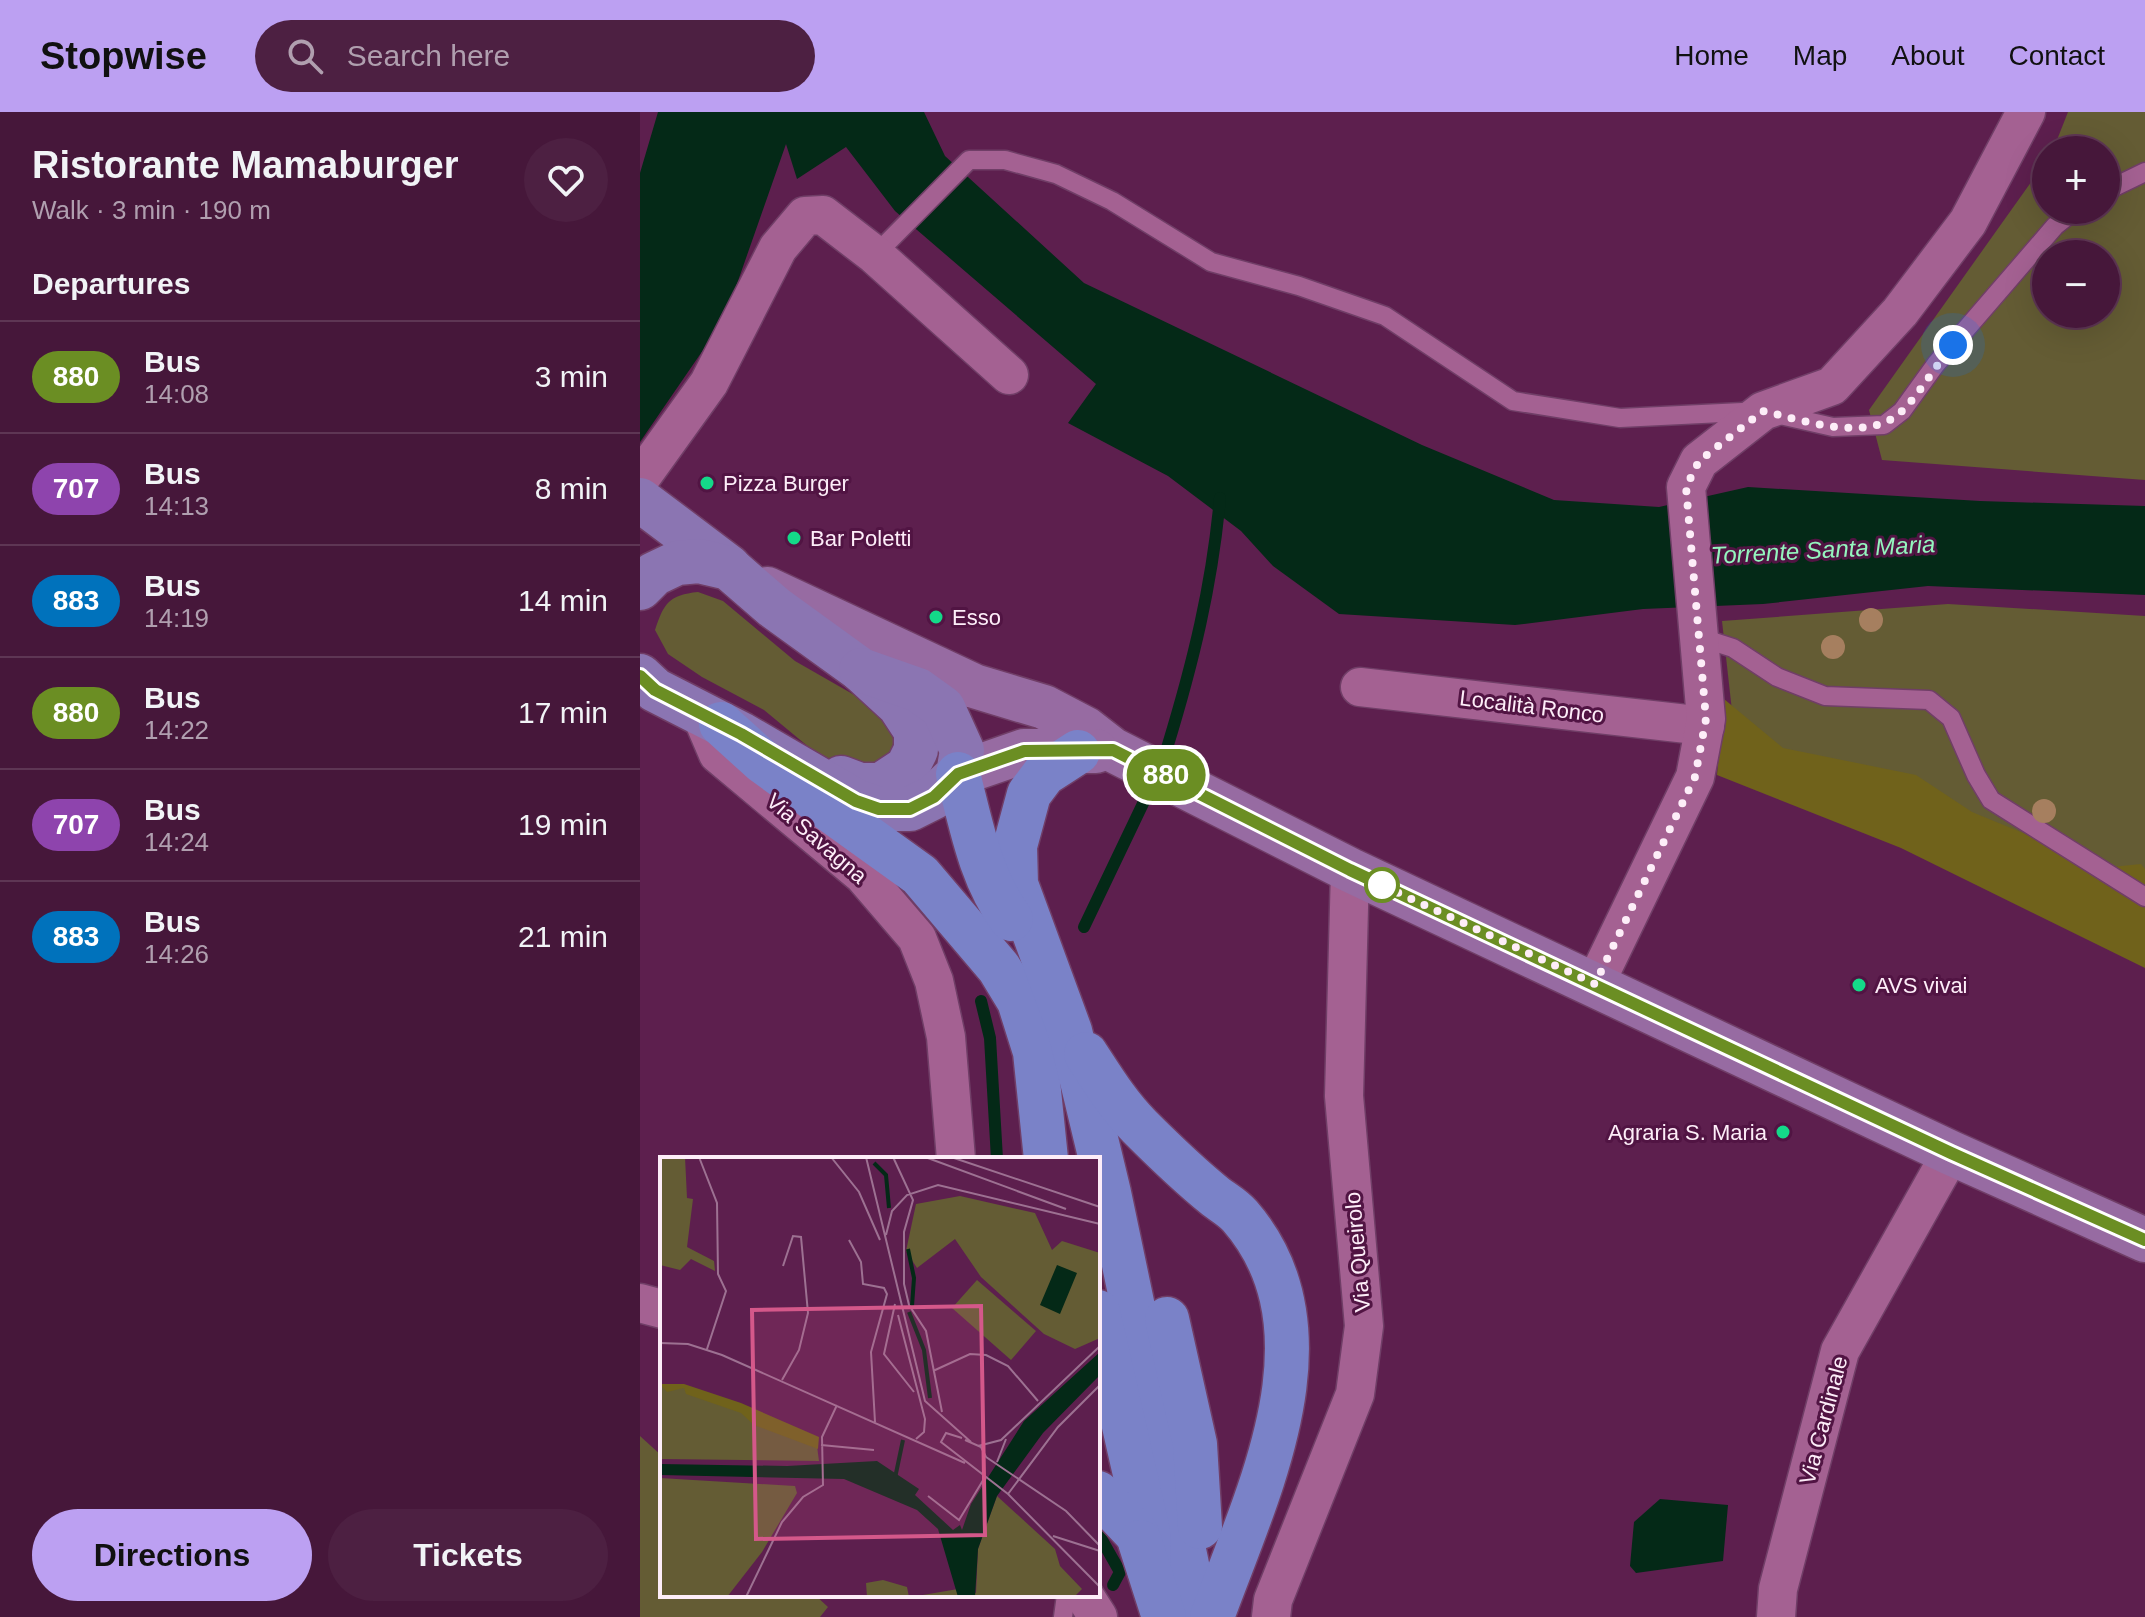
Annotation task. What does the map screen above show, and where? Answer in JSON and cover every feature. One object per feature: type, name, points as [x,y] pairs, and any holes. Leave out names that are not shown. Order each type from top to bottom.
[{"type":"highway","points":[[675,703],[920,875],[999,968],[1019,1001],[1102,1079],[1140,1127],[1238,1213],[1268,1252],[1284,1313],[1288,1372],[1276,1437],[1207,1615]]},
{"type":"highway","points":[[1070,1157],[1055,1084],[1043,963],[1016,884],[1015,846],[1029,794],[1044,774],[1108,754]]},
{"type":"highway","points":[[958,774],[976,844],[999,903],[1043,963]]},
{"type":"highway","points":[[1046,1157],[1035,1052],[1049,1031]]},
{"type":"highway","points":[[1049,1031],[1090,1157]]},
{"type":"highway","points":[[1102,1079],[1141,1209],[1195,1444],[1207,1615]]},
{"type":"highway","points":[[1031,1157],[1041,1110]]},
{"type":"highway","points":[[1100,1189],[1126,1270],[1207,1615]]},
{"type":"highway","points":[[1100,1321],[1148,1531],[1143,1552]]},
{"type":"highway","points":[[1100,1429],[1164,1617]]},
{"type":"highway","points":[[1100,1496],[1143,1552]]},
{"type":"main road","points":[[640,500],[741,576],[774,607],[861,670],[912,721],[916,750],[902,774],[881,785],[860,785],[780,756]]},
{"type":"main road","points":[[640,588],[654,574],[677,563],[712,562],[741,576]]},
{"type":"main road","points":[[675,703],[780,756],[856,801],[879,809],[910,809],[934,797],[958,774],[962,750],[943,708],[918,690],[861,670]]},
{"type":"street","points":[[1595,984],[1695,777],[1705,726],[1686,487],[1699,461],[1763,411],[1832,386],[1900,312],[1968,222],[2026,112]]},
{"type":"street","points":[[640,479],[709,383],[778,248],[805,216],[823,215],[875,255],[1009,375]]},
{"type":"street","points":[[741,576],[974,686],[1044,707],[1086,729],[1108,754]]},
{"type":"street","name":"Località Ronco","points":[[1360,687],[1705,726]]},
{"type":"street","name":"Via Savagna","points":[[675,703],[718,754],[863,875],[917,938],[934,981],[946,1037],[956,1157]]},
{"type":"street","points":[[958,774],[1024,751],[1108,754],[1176,780],[1350,870],[1951,1153],[2145,1240]]},
{"type":"street","name":"Via Queirolo","points":[[1271,1617],[1273,1600],[1355,1394],[1364,1326],[1344,1096],[1350,870]]},
{"type":"street","name":"Via Cardinale","points":[[1776,1617],[1778,1589],[1840,1351],[1951,1153]]},
{"type":"street","points":[[640,1303],[660,1308]]},
{"type":"street","points":[[1085,1597],[1098,1617]]},
{"type":"lane","points":[[875,255],[969,160],[1005,160],[1056,174],[1112,201],[1211,262],[1299,286],[1385,316],[1513,401],[1620,418],[1763,411],[1833,427],[1884,425],[1902,411],[1936,364],[2058,224]]},
{"type":"lane","points":[[2120,184],[2145,172]]},
{"type":"lane","points":[[1698,633],[1733,648],[1777,677],[1825,696],[1929,700],[1951,718],[1976,775],[1991,800],[2145,897]]},
{"type":"lane","points":[[1063,1617],[1066,1597]]},
{"type":"shaded area","points":[[2068,112],[2145,112],[2145,480],[1882,460],[1869,410],[2032,181],[2032,224],[2120,224],[2120,136],[2059,136]]},
{"type":"shaded area","points":[[698,592],[723,601],[795,661],[884,712],[894,741],[887,764],[870,773],[822,758],[764,710],[702,677],[668,654],[655,630],[661,613],[674,598]]},
{"type":"shaded area","points":[[1948,604],[2145,616],[2145,919],[1802,776],[1733,720],[1722,621]]},
{"type":"shaded area","points":[[1724,699],[1783,748],[1916,775],[1972,812],[2052,845],[2092,869],[2141,864],[2145,869],[2145,968],[1901,848],[1717,775]]},
{"type":"shaded area","points":[[640,1436],[660,1454],[660,1597],[817,1597],[828,1607],[820,1617],[640,1617]]},
{"type":"water","name":"Torrente Santa Maria","points":[[658,112],[924,112],[945,156],[1084,283],[1422,445],[1554,500],[1659,507],[1748,487],[1980,501],[2145,506],[2145,595],[1928,586],[1763,604],[1643,609],[1515,625],[1339,614],[1273,566],[1241,531],[1168,476],[1068,423],[1096,384],[895,211],[846,147],[797,179],[786,144],[725,318],[640,442],[640,173]]},
{"type":"water","points":[[1660,1499],[1728,1505],[1723,1561],[1636,1573],[1630,1566],[1634,1522]]},
{"type":"waterway","points":[[1167,748],[1200,624],[1220,498]]},
{"type":"waterway","points":[[1084,927],[1149,791]]},
{"type":"waterway","points":[[981,1001],[990,1038],[997,1157]]},
{"type":"waterway","points":[[1100,1537],[1120,1572],[1113,1585]]},
{"type":"bus line","name":"880","points":[[640,676],[655,690],[741,734],[856,801],[879,809],[910,809],[934,797],[958,774],[1024,751],[1113,750],[1350,870],[1951,1153],[2145,1240]]},
{"type":"place","name":"Pizza Burger","points":[[707,483]]},
{"type":"place","name":"Bar Poletti","points":[[794,538]]},
{"type":"place","name":"Esso","points":[[936,617]]},
{"type":"place","name":"AVS vivai","points":[[1859,985]]},
{"type":"place","name":"Agraria S. Maria","points":[[1783,1132]]},
{"type":"route","points":[[1382,885],[1377,883],[1595,984],[1695,777],[1706,719],[1686,487],[1699,461],[1763,411],[1833,427],[1884,425],[1902,411],[1953,345]]}]
